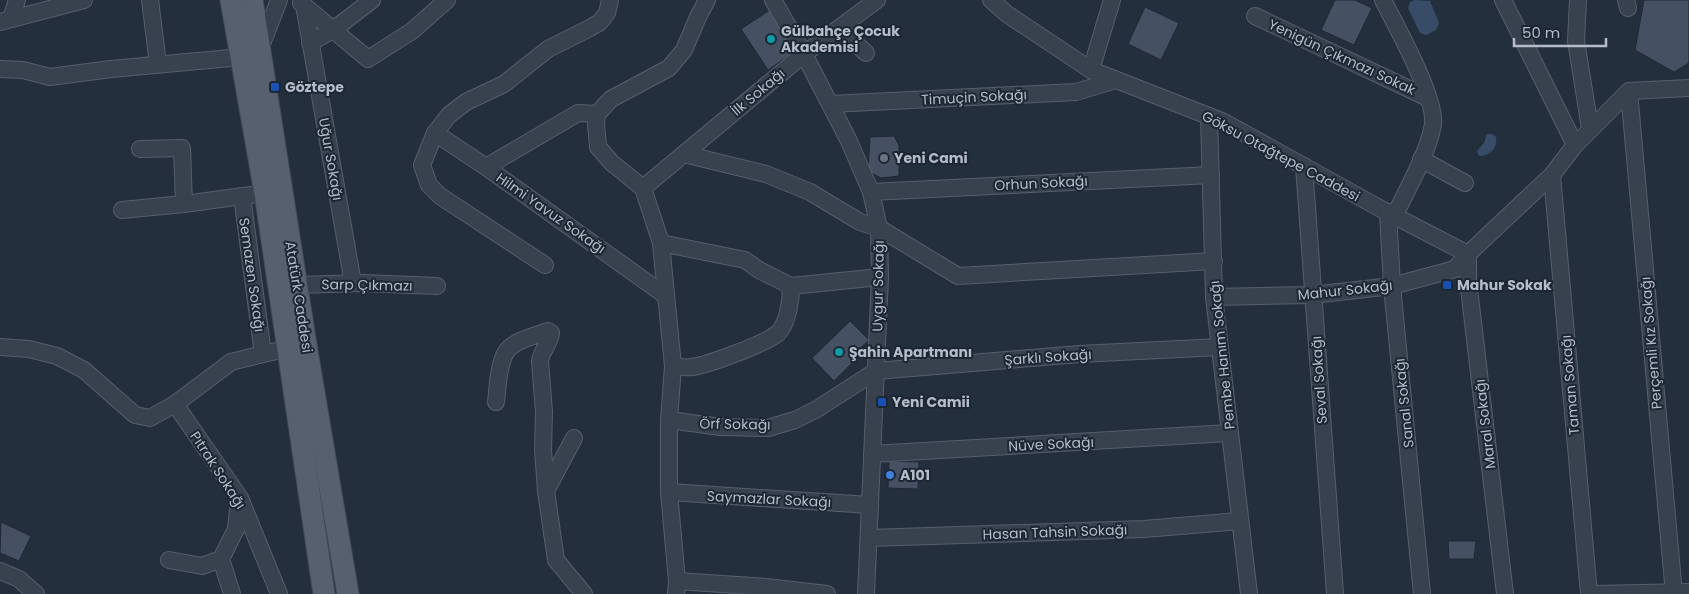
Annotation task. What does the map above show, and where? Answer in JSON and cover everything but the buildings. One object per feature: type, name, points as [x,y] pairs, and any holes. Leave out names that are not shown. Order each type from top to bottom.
[{"type":"main road","name":"Atatürk Caddesi","points":[[231,0],[251,53],[298,285],[297,347],[324,594]]},
{"type":"main road","name":"Atatürk Caddesi","points":[[252,0],[251,53],[265,193],[348,594]]},
{"type":"street","points":[[6,20],[17,0]]},
{"type":"street","points":[[6,20],[84,0]]},
{"type":"street","points":[[150,0],[158,64]]},
{"type":"street","points":[[0,69],[23,70],[50,77],[251,53],[279,0]]},
{"type":"street","points":[[310,43],[333,30],[372,0]]},
{"type":"street","points":[[301,3],[368,59],[412,31],[447,0]]},
{"type":"street","points":[[545,266],[440,196],[428,185],[422,165],[434,133],[449,115],[466,102],[504,84],[548,49],[600,22],[607,12],[610,0]]},
{"type":"street","points":[[708,0],[684,50],[669,68],[611,99],[597,114],[596,124],[598,147],[612,163],[643,188],[661,243],[673,366],[669,420],[668,492],[676,588],[766,587],[827,594]]},
{"type":"street","name":"Uygur Sokağı","points":[[773,0],[804,54],[848,139],[871,192],[879,228],[880,277],[866,594]]},
{"type":"street","name":"İlk Sokağı","points":[[643,188],[804,54],[876,0]]},
{"type":"street","name":"Göksu Otağtepe Caddesi","points":[[991,0],[1007,14],[1091,70],[1224,122],[1468,254]]},
{"type":"street","points":[[1091,70],[1112,0]]},
{"type":"street","points":[[1383,0],[1418,72],[1428,98],[1433,122],[1427,147],[1391,214]]},
{"type":"street","points":[[1503,0],[1575,145]]},
{"type":"street","points":[[1578,0],[1576,42],[1590,128]]},
{"type":"street","name":"Uğur Sokağı","points":[[301,3],[310,43],[353,283]]},
{"type":"street","name":"Yenigün Çıkmazı Sokak","points":[[1255,16],[1428,98]]},
{"type":"street","points":[[829,35],[850,38],[866,53]]},
{"type":"street","name":"Timuçin Sokağı","points":[[830,104],[1076,92],[1116,80]]},
{"type":"street","points":[[1628,91],[1689,88]]},
{"type":"street","name":"Mahur Sokağı","points":[[1214,297],[1312,295],[1392,286],[1455,269],[1468,254],[1552,175],[1590,128],[1628,91]]},
{"type":"street","name":"Perçemli Kız Sokağı","points":[[1628,91],[1679,593]]},
{"type":"street","points":[[486,167],[578,113],[597,114]]},
{"type":"street","name":"Pembe Hanım Sokağı","points":[[1209,116],[1214,297],[1249,594]]},
{"type":"street","name":"Hilmi Yavuz Sokağı","points":[[434,133],[486,167],[666,296]]},
{"type":"street","points":[[140,149],[182,148],[184,204]]},
{"type":"street","points":[[684,154],[766,174],[810,192],[860,222],[879,228],[958,276],[1214,261]]},
{"type":"street","points":[[1421,159],[1465,183]]},
{"type":"street","name":"Seval Sokağı","points":[[1304,166],[1335,594]]},
{"type":"street","name":"Orhun Sokağı","points":[[871,192],[1211,175]]},
{"type":"street","name":"Taman Sokağı","points":[[1552,175],[1588,594]]},
{"type":"street","points":[[122,210],[265,193]]},
{"type":"street","name":"Semazen Sokağı","points":[[242,196],[262,354]]},
{"type":"street","name":"Sanal Sokağı","points":[[1391,214],[1392,286],[1422,594]]},
{"type":"street","points":[[661,243],[745,260],[758,270],[791,286],[880,277]]},
{"type":"street","name":"Maral Sokağı","points":[[1468,254],[1468,280],[1505,594]]},
{"type":"street","name":"Sarp Çıkmazı","points":[[298,285],[353,283],[437,286]]},
{"type":"street","points":[[673,366],[690,367],[707,364],[768,340],[779,332],[788,312],[791,286]]},
{"type":"street","points":[[496,402],[502,364],[507,351],[520,342],[548,331],[551,333],[551,339],[540,356],[544,412],[543,450],[546,491],[556,560],[584,594]]},
{"type":"street","points":[[0,347],[30,348],[57,356],[84,370],[135,415],[150,418],[175,404],[231,362],[297,347]]},
{"type":"street","name":"Şarklı Sokağı","points":[[876,371],[1079,354],[1220,347]]},
{"type":"street","name":"Örf Sokağı","points":[[669,420],[721,427],[768,428],[795,420],[817,410],[876,371]]},
{"type":"street","name":"Pıtrak Sokağı","points":[[175,404],[240,498],[280,594]]},
{"type":"street","name":"Nüve Sokağı","points":[[872,454],[1230,433]]},
{"type":"street","points":[[546,491],[574,438]]},
{"type":"street","name":"Saymazlar Sokağı","points":[[668,492],[870,505]]},
{"type":"street","points":[[169,560],[202,566],[221,559],[236,529],[240,498]]},
{"type":"street","name":"Hasan Tahsin Sokağı","points":[[869,538],[1144,529],[1240,520]]},
{"type":"street","points":[[221,559],[232,594]]},
{"type":"street","points":[[0,571],[19,579],[36,594]]},
{"type":"street","points":[[1594,594],[1679,593]]},
{"type":"water","points":[[1415,0],[1430,1],[1439,23],[1436,30],[1426,35],[1420,33],[1408,8],[1410,2]]},
{"type":"water","points":[[1487,134],[1492,134],[1496,137],[1496,145],[1487,155],[1479,156],[1477,151],[1484,143]]},
{"type":"place","name":"Gülbahçe Çocuk Akademisi","points":[[771,39]]},
{"type":"place","name":"Göztepe","points":[[275,87]]},
{"type":"place","name":"Yeni Cami","points":[[884,158]]},
{"type":"place","name":"Mahur Sokak","points":[[1447,285]]},
{"type":"place","name":"Şahin Apartmanı","points":[[839,352]]},
{"type":"place","name":"Yeni Camii","points":[[882,402]]},
{"type":"place","name":"A101","points":[[890,475]]}]
